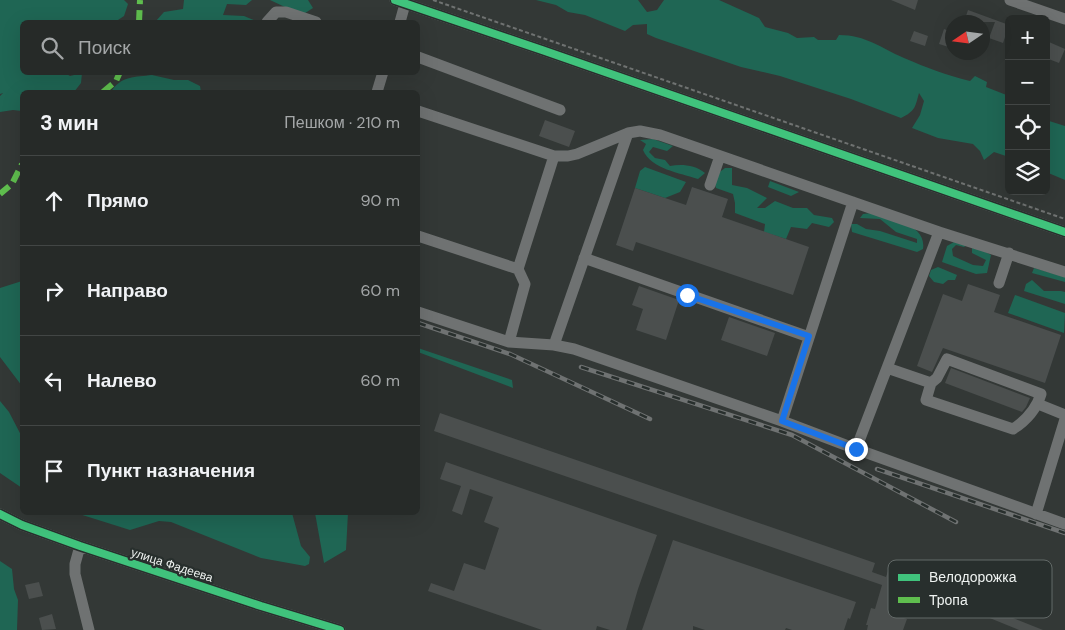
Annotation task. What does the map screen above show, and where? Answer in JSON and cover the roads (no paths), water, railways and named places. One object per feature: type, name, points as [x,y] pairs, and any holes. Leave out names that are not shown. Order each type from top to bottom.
[{"type":"street","points":[[1010,0],[1065,19]]},
{"type":"street","points":[[400,20],[400,2],[1065,232]]},
{"type":"street","points":[[269,20],[276,12],[286,12],[310,20]]},
{"type":"street","points":[[420,58],[560,110]]},
{"type":"street","points":[[378,90],[382,75]]},
{"type":"street","points":[[420,112],[554,156],[577,154],[597,144],[628,133],[640,131],[660,135],[939,232],[1065,272]]},
{"type":"street","points":[[554,345],[628,133]]},
{"type":"street","points":[[509,342],[525,284],[518,269],[554,156]]},
{"type":"street","points":[[710,185],[720,156]]},
{"type":"street","points":[[782,421],[853,202]]},
{"type":"street","points":[[856,449],[939,232]]},
{"type":"street","points":[[420,237],[518,269]]},
{"type":"street","points":[[999,283],[1009,253]]},
{"type":"street","points":[[584,258],[809,336]]},
{"type":"street","points":[[420,313],[509,342],[554,345],[574,349],[782,421],[1065,524]]},
{"type":"street","points":[[947,359],[1041,394],[1038,404],[1026,421],[1012,430],[926,400],[931,383],[937,378],[947,359]]},
{"type":"street","points":[[887,368],[931,383]]},
{"type":"street","points":[[1038,404],[1065,415]]},
{"type":"street","points":[[1036,514],[1065,419]]},
{"type":"street","name":"улица Фадеева","points":[[0,514],[22,525],[80,546],[340,630]]},
{"type":"street","points":[[80,546],[75,564],[75,574],[89,630]]},
{"type":"railway","points":[[420,324],[510,354],[650,419]]},
{"type":"railway","points":[[581,367],[792,435],[956,522]]},
{"type":"railway","points":[[877,469],[1065,533]]}]
